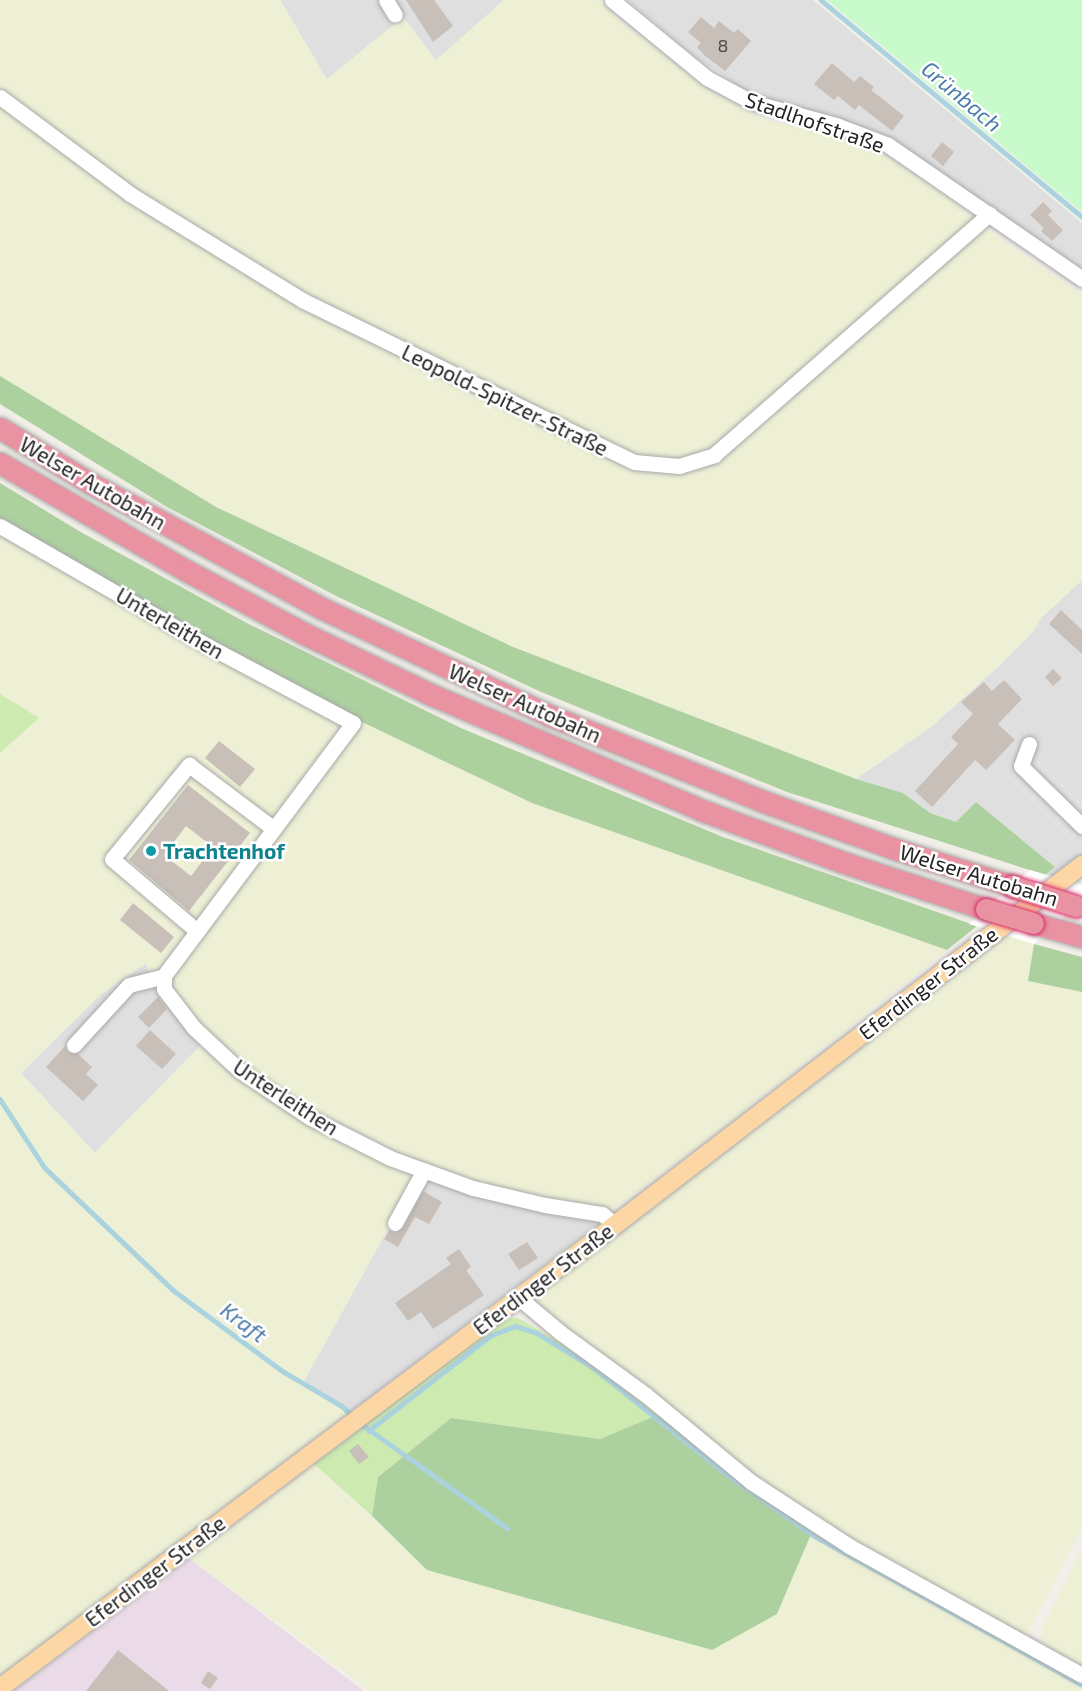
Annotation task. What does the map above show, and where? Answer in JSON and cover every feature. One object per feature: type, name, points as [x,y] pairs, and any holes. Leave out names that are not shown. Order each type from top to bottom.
[{"type":"highway","name":"Welser Autobahn","points":[[0,428],[88,482],[319,608],[548,715],[762,801],[898,850],[1079,906]]},
{"type":"highway","name":"Welser Autobahn","points":[[0,463],[187,571],[303,633],[432,695],[701,810],[842,861],[986,909],[1082,937]]},
{"type":"main road","name":"Eferdinger Straße","points":[[0,1688],[615,1225],[1082,865]]},
{"type":"street","points":[[386,0],[395,15]]},
{"type":"street","name":"Stadlhofstraße","points":[[612,0],[707,78],[731,92],[772,109],[863,134],[888,145],[1082,279]]},
{"type":"street","name":"Leopold-Spitzer-Straße","points":[[0,97],[130,194],[302,300],[634,462],[679,466],[714,455],[989,214]]},
{"type":"street","name":"Unterleithen","points":[[0,526],[208,646],[353,723],[164,976],[164,990],[194,1028],[239,1070],[309,1117],[390,1158],[474,1188],[545,1205],[603,1214],[615,1225]]},
{"type":"street","points":[[1029,744],[1021,766],[1082,826]]},
{"type":"street","points":[[197,931],[112,859],[189,765],[274,829]]},
{"type":"street","points":[[74,1045],[129,986],[164,976]]},
{"type":"street","points":[[395,1223],[424,1170]]},
{"type":"street","points":[[518,1297],[561,1334],[646,1395],[751,1482],[849,1545],[1082,1675]]},
{"type":"shaded area","points":[[280,0],[504,0],[436,61],[403,17],[327,80]]},
{"type":"shaded area","points":[[628,0],[813,0],[1082,223],[1082,269],[894,142],[773,101],[740,87],[695,57]]},
{"type":"shaded area","points":[[1082,580],[1082,877],[1075,883],[1045,875],[1055,867],[976,802],[956,822],[930,813],[903,793],[856,779],[932,726],[1002,663],[1032,633],[1042,617]]},
{"type":"shaded area","points":[[1032,754],[1082,803],[1082,831],[1072,841],[1008,778]]},
{"type":"shaded area","points":[[146,963],[159,996],[200,1046],[95,1153],[21,1073],[100,995]]},
{"type":"shaded area","points":[[417,1176],[603,1220],[348,1414],[303,1383]]},
{"type":"shaded area","points":[[190,1559],[364,1691],[13,1691]]},
{"type":"green space","points":[[0,0],[280,0],[327,79],[403,17],[436,60],[504,0],[600,0],[622,23],[716,95],[766,120],[843,138],[881,153],[929,183],[987,230],[1082,295],[1082,580],[1042,617],[1032,633],[1002,663],[932,726],[856,779],[513,647],[216,507],[0,376]]},
{"type":"green space","points":[[827,0],[1082,0],[1082,212]]},
{"type":"green space","points":[[0,376],[216,507],[513,647],[856,779],[903,793],[930,813],[956,822],[976,802],[1055,867],[1045,875],[787,792],[541,692],[338,597],[167,507],[0,404]]},
{"type":"green space","points":[[0,483],[79,531],[245,622],[461,728],[723,837],[977,926],[947,950],[532,803],[364,723],[175,622],[0,520]]},
{"type":"green space","points":[[0,520],[364,723],[532,803],[947,950],[709,1138],[615,1208],[512,1193],[424,1164],[310,1110],[244,1065],[210,1037],[169,983],[159,996],[146,963],[100,995],[21,1073],[95,1153],[200,1046],[235,1077],[341,1144],[417,1176],[303,1383],[348,1414],[0,1676],[0,753],[38,718],[0,694]]},
{"type":"green space","points":[[0,694],[39,718],[0,753]]},
{"type":"green space","points":[[1006,935],[1034,944],[1028,981],[1082,992],[1082,1528],[1026,1636],[848,1536],[754,1477],[539,1311],[536,1296],[956,977]]},
{"type":"green space","points":[[1034,944],[1082,957],[1082,992],[1028,981]]},
{"type":"green space","points":[[518,1318],[598,1364],[662,1413],[600,1439],[451,1418],[378,1477],[372,1516],[314,1464],[500,1320]]},
{"type":"green space","points":[[662,1413],[736,1475],[812,1532],[777,1614],[712,1650],[427,1570],[372,1516],[378,1477],[451,1418],[600,1439]]},
{"type":"green space","points":[[314,1464],[428,1570],[777,1614],[812,1532],[1082,1682],[1082,1691],[370,1691],[190,1559]]},
{"type":"green space","points":[[1082,1549],[1082,1666],[1040,1642],[1043,1627]]},
{"type":"pier","points":[[1030,870],[1082,885],[1082,900],[1034,944],[969,924]]},
{"type":"building","points":[[406,0],[434,0],[453,26],[433,42]]},
{"type":"building","points":[[701,17],[714,28],[719,21],[734,33],[738,29],[751,41],[725,71],[704,55],[697,47],[701,43],[688,32]]},
{"type":"building","points":[[832,63],[854,82],[860,76],[874,87],[871,90],[904,116],[892,131],[859,105],[855,110],[838,96],[834,100],[814,84]]},
{"type":"building","points":[[942,142],[954,152],[943,166],[931,156]]},
{"type":"building","points":[[1043,202],[1052,211],[1048,215],[1063,230],[1052,241],[1041,231],[1044,228],[1030,215]]},
{"type":"building","points":[[1061,610],[1082,630],[1082,654],[1049,624]]},
{"type":"building","points":[[1053,669],[1062,678],[1053,686],[1045,677]]},
{"type":"building","points":[[1004,680],[1022,699],[998,724],[1015,740],[986,770],[975,760],[932,807],[915,791],[958,744],[951,737],[973,714],[961,702],[984,682],[992,691]]},
{"type":"building","points":[[219,741],[255,769],[240,787],[205,758]]},
{"type":"building","name":"Trachtenhof","points":[[188,785],[250,833],[189,911],[129,860]],"holes":[[[186,826],[213,847],[191,876],[164,855]]]},
{"type":"building","points":[[133,903],[174,937],[161,953],[120,920]]},
{"type":"building","points":[[158,997],[167,1009],[149,1028],[138,1017]]},
{"type":"building","points":[[150,1030],[176,1054],[162,1069],[136,1046]]},
{"type":"building","points":[[65,1046],[68,1053],[78,1054],[92,1067],[86,1074],[98,1085],[83,1101],[46,1067]]},
{"type":"building","points":[[423,1191],[442,1202],[429,1224],[415,1217],[398,1247],[384,1239],[389,1231],[396,1233],[403,1228]]},
{"type":"building","points":[[527,1242],[538,1258],[519,1270],[508,1254]]},
{"type":"building","points":[[459,1249],[471,1267],[466,1270],[484,1295],[433,1329],[421,1312],[408,1321],[395,1303],[451,1264],[446,1258]]},
{"type":"building","points":[[358,1444],[369,1457],[359,1464],[349,1451]]},
{"type":"building","points":[[118,1650],[169,1691],[86,1691]]},
{"type":"building","points":[[208,1671],[218,1678],[210,1689],[201,1683]]},
{"type":"waterway","name":"Grünbach","points":[[821,0],[1082,217]]},
{"type":"waterway","name":"Kraft","points":[[0,1099],[45,1168],[173,1290],[284,1372],[342,1406],[354,1417]]},
{"type":"waterway","points":[[368,1431],[490,1336],[515,1326],[535,1332],[594,1368],[729,1476],[813,1535],[1082,1685]]},
{"type":"waterway","name":"Kraft","points":[[360,1423],[507,1528]]},
{"type":"place","name":"Trachtenhof","points":[[151,851]]}]
